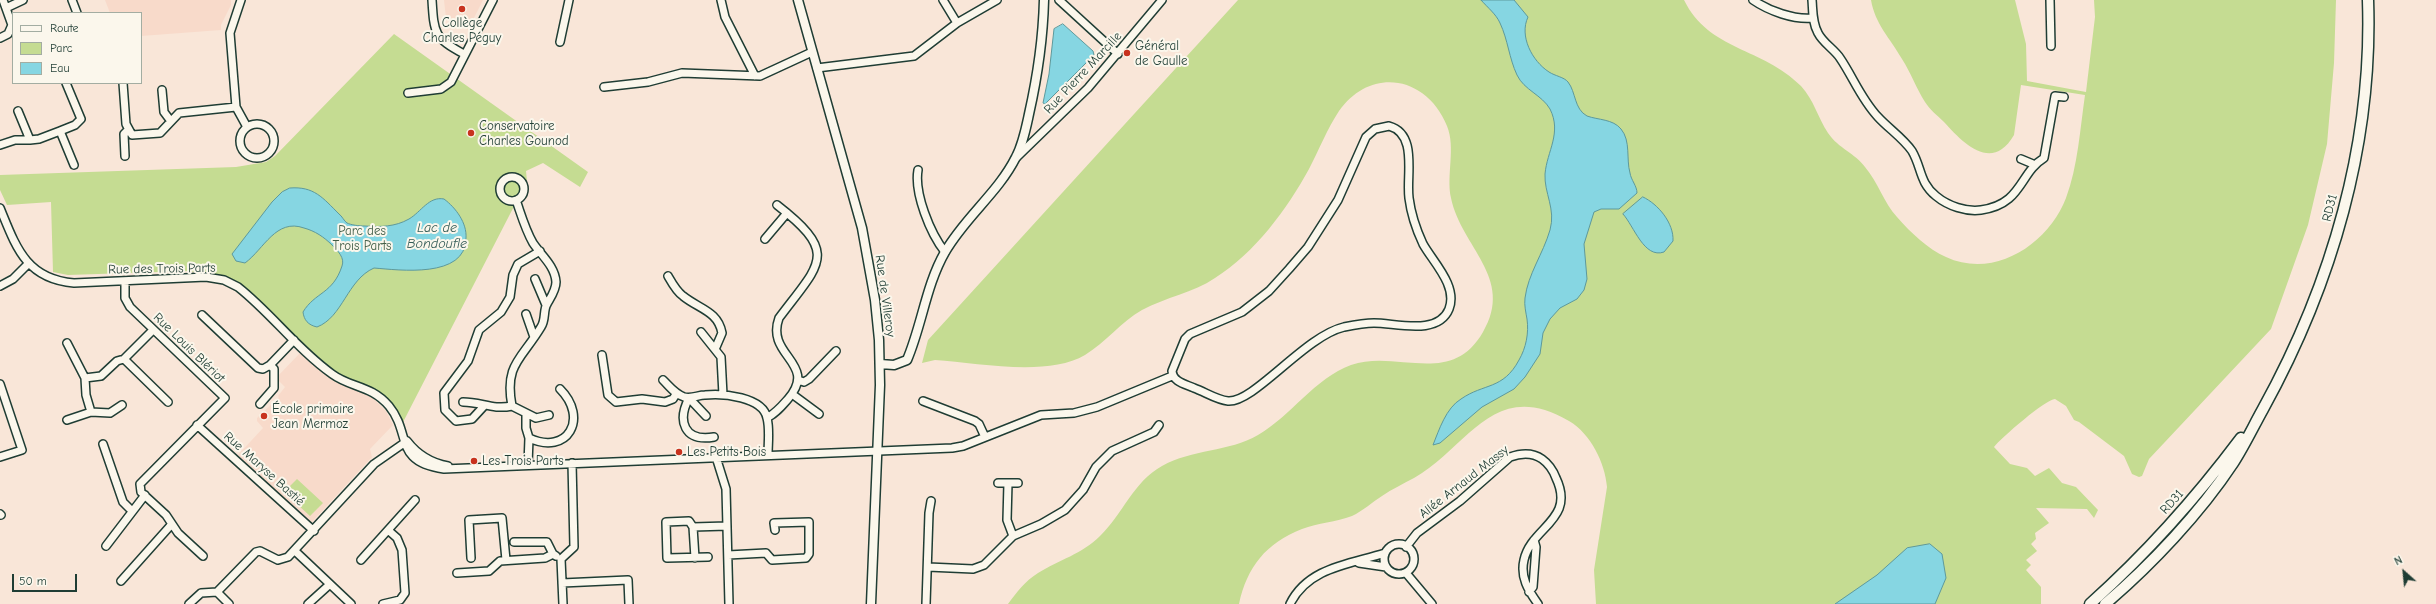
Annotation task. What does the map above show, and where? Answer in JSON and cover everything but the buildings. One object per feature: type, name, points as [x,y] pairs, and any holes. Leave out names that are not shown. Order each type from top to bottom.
[{"type":"main road","name":"RD31","points":[[2105,604],[2152,559],[2202,505],[2234,461],[2284,372],[2314,304],[2340,223],[2351,179],[2364,94],[2368,0]]},
{"type":"main road","name":"RD31","points":[[2090,604],[2144,553],[2210,478],[2264,408]]},
{"type":"street","points":[[0,2],[3,0],[12,25],[8,34],[0,38]]},
{"type":"street","points":[[6,8],[23,0]]},
{"type":"street","points":[[72,0],[77,12]]},
{"type":"street","points":[[241,0],[230,34],[236,107],[247,127]]},
{"type":"street","points":[[432,0],[434,26],[438,38],[464,54]]},
{"type":"street","points":[[408,93],[436,90],[451,82],[492,0]]},
{"type":"street","points":[[560,42],[569,0]]},
{"type":"street","points":[[722,0],[725,17],[755,76]]},
{"type":"street","name":"Rue de Villeroy","points":[[798,0],[863,236],[875,300],[880,364],[871,604]]},
{"type":"street","points":[[943,0],[957,23]]},
{"type":"street","points":[[817,68],[914,56],[957,23],[998,0]]},
{"type":"street","points":[[880,364],[894,365],[906,360],[933,276],[944,252],[957,232],[998,184],[1016,157],[1024,133],[1040,65],[1044,0]]},
{"type":"street","points":[[1059,0],[1118,54]]},
{"type":"street","name":"Rue Pierre Marcille","points":[[1016,157],[1088,88],[1162,0]]},
{"type":"street","points":[[1753,0],[1759,5],[1800,19],[1813,18]]},
{"type":"street","points":[[1812,0],[1813,18],[1818,33],[1841,60],[1870,107],[1911,150],[1923,182],[1938,198],[1959,208],[1970,210],[1992,208],[2002,203],[2021,187],[2033,164],[2044,158],[2054,96],[2064,97]]},
{"type":"street","points":[[2050,0],[2051,46]]},
{"type":"street","points":[[604,87],[648,82],[682,73],[696,75],[765,75],[812,52]]},
{"type":"street","points":[[0,145],[15,140],[38,139],[75,125],[81,119],[66,84]]},
{"type":"street","points":[[123,84],[126,124],[132,135],[163,131],[170,120],[185,112],[236,107]]},
{"type":"street","points":[[162,90],[164,112],[170,120]]},
{"type":"street","points":[[18,111],[30,140]]},
{"type":"street","points":[[258,124],[264,125],[272,133],[273,145],[267,154],[256,158],[245,153],[242,148],[241,137],[247,127],[258,124]]},
{"type":"street","points":[[1389,126],[1401,131],[1407,143],[1407,185],[1413,219],[1424,245],[1447,283],[1450,292],[1451,301],[1445,315],[1431,325],[1373,323],[1341,328],[1328,333],[1298,352],[1249,394],[1235,401],[1221,400],[1177,381],[1172,376],[1172,371],[1178,355],[1185,339],[1190,334],[1242,312],[1256,302],[1308,247],[1338,200],[1370,132],[1389,126]]},
{"type":"street","points":[[126,156],[124,134],[128,130]]},
{"type":"street","points":[[60,131],[74,165]]},
{"type":"street","points":[[2021,159],[2033,164]]},
{"type":"street","points":[[918,170],[916,182],[931,231],[944,252]]},
{"type":"street","points":[[516,200],[528,232],[550,265],[556,283],[551,299],[546,305]]},
{"type":"street","points":[[767,418],[776,413],[792,394],[798,380],[794,364],[778,342],[776,326],[780,318],[814,271],[818,262],[817,251],[808,232],[777,205]]},
{"type":"street","name":"Rue des Trois Parts","points":[[0,208],[16,245],[28,264],[41,274],[62,282],[206,277],[224,280],[246,293],[294,340],[332,374],[371,390],[381,397],[390,408],[414,458],[430,467],[460,468],[952,448],[1041,415],[1074,413],[1097,407],[1172,376]]},
{"type":"street","points":[[765,239],[786,213]]},
{"type":"street","points":[[484,406],[472,419],[456,421],[444,410],[444,393],[468,361],[479,330],[501,312],[510,297],[513,275],[518,264],[540,251]]},
{"type":"street","points":[[0,286],[13,279],[28,264]]},
{"type":"street","points":[[668,276],[680,294],[710,312],[717,318],[722,334],[716,347]]},
{"type":"street","points":[[512,406],[509,379],[515,364],[545,320],[546,305],[535,279]]},
{"type":"street","name":"Rue Louis Blériot","points":[[125,281],[126,303],[225,398],[197,425]]},
{"type":"street","points":[[526,314],[534,337]]},
{"type":"street","points":[[202,315],[258,368],[263,369],[270,366],[294,340]]},
{"type":"street","points":[[85,378],[101,376],[117,361],[124,359],[153,330]]},
{"type":"street","points":[[701,332],[716,347],[722,361],[723,396]]},
{"type":"street","points":[[67,343],[85,378],[86,395],[91,412]]},
{"type":"street","points":[[798,380],[804,382],[809,379],[836,351]]},
{"type":"street","points":[[602,355],[608,395],[616,402],[642,399],[665,402],[673,399],[676,394]]},
{"type":"street","points":[[124,359],[168,402]]},
{"type":"street","points":[[260,404],[274,388],[274,369],[270,366]]},
{"type":"street","points":[[663,380],[676,394],[689,398],[706,416]]},
{"type":"street","points":[[0,384],[22,450],[0,458]]},
{"type":"street","points":[[529,438],[549,444],[564,438],[568,434],[572,427],[574,414],[569,400],[560,389]]},
{"type":"street","points":[[689,398],[706,394],[723,396],[757,404],[762,408],[767,418],[768,455]]},
{"type":"street","points":[[792,394],[819,414]]},
{"type":"street","points":[[689,398],[683,412],[682,419],[687,430],[698,437],[714,437]]},
{"type":"street","points":[[923,401],[975,421],[979,424],[985,437]]},
{"type":"street","points":[[463,402],[478,402],[484,406],[500,408],[512,406],[536,418],[549,415]]},
{"type":"street","points":[[67,420],[91,412],[110,413],[122,405]]},
{"type":"street","points":[[526,414],[526,428],[529,438],[528,465]]},
{"type":"street","points":[[197,425],[140,484],[141,492],[166,515],[171,525],[203,556]]},
{"type":"street","name":"Rue Maryse Bastié","points":[[197,425],[314,531]]},
{"type":"street","points":[[928,567],[978,568],[1013,536],[1041,524],[1065,510],[1083,490],[1104,458],[1121,446],[1154,432],[1159,425]]},
{"type":"street","points":[[189,604],[201,593],[216,592],[256,552],[260,551],[278,560],[288,557],[314,531],[374,464],[406,442]]},
{"type":"street","points":[[102,444],[123,502],[132,511]]},
{"type":"street","name":"Allée Arnaud Massy","points":[[1406,546],[1417,533],[1466,496],[1510,457],[1519,454],[1538,456],[1545,461],[1555,475],[1561,492],[1560,503],[1555,517],[1534,540],[1526,552],[1524,560],[1523,576],[1529,592],[1538,604]]},
{"type":"street","points":[[716,457],[726,489],[729,604]]},
{"type":"street","points":[[564,604],[561,559],[574,547],[572,463]]},
{"type":"street","points":[[998,483],[1018,483]]},
{"type":"street","points":[[1008,483],[1006,520],[1013,536]]},
{"type":"street","points":[[106,546],[145,495]]},
{"type":"street","points":[[361,560],[415,500]]},
{"type":"street","points":[[926,604],[931,501]]},
{"type":"street","points":[[471,558],[469,520],[502,518],[506,560]]},
{"type":"street","points":[[695,558],[693,527],[689,521],[666,522],[667,558],[695,558],[708,557]]},
{"type":"street","points":[[728,555],[766,553],[772,560],[806,558],[811,549],[809,522],[774,523],[775,530]]},
{"type":"street","points":[[121,581],[171,525]]},
{"type":"street","points":[[693,527],[727,526]]},
{"type":"street","points":[[383,604],[400,600],[405,593],[400,543],[388,530]]},
{"type":"street","points":[[1529,592],[1533,586],[1536,547],[1534,540]]},
{"type":"street","points":[[514,542],[547,542],[553,554],[561,559]]},
{"type":"street","points":[[1290,604],[1300,588],[1321,572],[1386,553],[1397,544],[1406,546],[1410,550],[1414,560],[1413,565],[1406,573],[1395,574],[1386,567],[1357,562]]},
{"type":"street","points":[[295,551],[329,585],[351,604]]},
{"type":"street","points":[[1386,553],[1384,558],[1386,567]]},
{"type":"street","points":[[457,573],[488,571],[500,561],[545,558],[553,554]]},
{"type":"street","points":[[1406,573],[1432,604]]},
{"type":"street","points":[[562,583],[628,580],[629,604]]},
{"type":"street","points":[[308,604],[329,585]]},
{"type":"street","points":[[216,592],[229,604]]},
{"type":"shaded area","points":[[105,0],[231,0],[231,5],[221,25],[221,30],[142,36],[142,12],[110,12]]},
{"type":"shaded area","name":"Collège Charles Péguy","points":[[444,0],[483,0],[468,30],[446,18]]},
{"type":"shaded area","points":[[300,353],[332,380],[373,398],[386,411],[393,425],[370,449],[372,457],[311,523],[238,455],[263,428],[257,421],[257,418],[279,397],[278,396],[285,387],[276,378]]},
{"type":"green space","points":[[1238,0],[1684,0],[1695,17],[1707,29],[1737,48],[1770,63],[1786,73],[1801,86],[1813,103],[1828,133],[1837,143],[1861,162],[1874,179],[1892,211],[1902,223],[1914,235],[1939,254],[1965,263],[1983,264],[2001,260],[2018,253],[2033,243],[2047,229],[2058,214],[2066,198],[2073,173],[2085,95],[2021,85],[2014,135],[2005,146],[1996,152],[1987,153],[1978,151],[1960,138],[1927,105],[1905,64],[1879,24],[1871,0],[2015,0],[2026,44],[2027,81],[2086,92],[2095,17],[2094,0],[2336,0],[2334,63],[2327,144],[2308,225],[2271,329],[2149,459],[2142,476],[2139,477],[2132,474],[2124,456],[2079,422],[2074,420],[2066,406],[2055,399],[2043,405],[2034,412],[1994,447],[2010,464],[2027,468],[2035,476],[2049,468],[2062,483],[2076,487],[2098,510],[2094,518],[2087,509],[2036,508],[2049,523],[2035,533],[2036,539],[2031,544],[2037,551],[2026,560],[2031,565],[2026,570],[2041,587],[2041,604],[1596,604],[1594,570],[1607,487],[1606,478],[1600,459],[1596,450],[1584,433],[1569,421],[1543,410],[1520,407],[1501,412],[1484,421],[1433,465],[1414,478],[1378,498],[1356,514],[1302,529],[1278,541],[1268,549],[1253,568],[1247,579],[1239,604],[1008,604],[1033,576],[1086,548],[1100,536],[1143,481],[1162,466],[1186,456],[1247,441],[1270,427],[1326,379],[1351,365],[1369,361],[1422,364],[1439,363],[1455,359],[1470,349],[1483,332],[1491,313],[1493,295],[1490,279],[1483,263],[1457,216],[1451,198],[1451,143],[1447,126],[1438,109],[1426,96],[1412,87],[1398,83],[1382,83],[1367,87],[1352,97],[1339,111],[1309,169],[1291,199],[1269,229],[1257,243],[1230,268],[1207,283],[1142,310],[1127,320],[1093,350],[1070,362],[1033,367],[992,366],[935,360],[922,363],[928,340]]},
{"type":"green space","name":"Parc des Trois Parts","points":[[394,34],[588,172],[580,187],[543,163],[526,171],[527,181],[400,428],[378,392],[332,374],[238,287],[203,273],[188,271],[68,275],[53,272],[51,202],[7,205],[0,190],[0,175],[236,167],[266,162],[275,156]]},
{"type":"green space","points":[[297,479],[323,503],[310,516],[284,492]]},
{"type":"water","points":[[1481,0],[1514,0],[1528,17],[1525,32],[1526,40],[1537,61],[1549,72],[1568,82],[1573,91],[1577,105],[1583,113],[1587,116],[1614,123],[1621,129],[1626,139],[1629,168],[1637,193],[1619,209],[1601,209],[1594,212],[1584,244],[1587,279],[1584,290],[1577,299],[1560,308],[1550,319],[1543,333],[1540,354],[1525,377],[1514,389],[1482,407],[1440,443],[1433,445],[1447,414],[1456,403],[1469,394],[1500,381],[1513,370],[1519,360],[1527,335],[1528,324],[1525,298],[1527,289],[1532,272],[1547,239],[1552,215],[1546,188],[1545,174],[1553,142],[1555,126],[1553,118],[1547,104],[1520,80],[1514,69],[1500,23]]},
{"type":"water","points":[[1063,24],[1093,51],[1094,55],[1045,104],[1043,103],[1049,74],[1054,29]]},
{"type":"water","name":"Lac de Bondoufle","points":[[290,188],[306,189],[318,194],[347,223],[360,226],[398,224],[409,219],[429,202],[444,199],[453,207],[463,221],[466,238],[463,251],[455,260],[443,266],[429,269],[399,270],[374,268],[357,281],[333,315],[326,322],[317,327],[311,325],[307,322],[303,312],[313,300],[329,288],[334,282],[343,263],[343,260],[337,250],[329,242],[312,231],[294,226],[286,227],[271,236],[245,263],[236,261],[232,254],[272,202],[282,192]]},
{"type":"water","points":[[1643,197],[1659,209],[1668,221],[1671,228],[1673,241],[1664,252],[1657,253],[1651,251],[1645,246],[1623,214]]},
{"type":"water","points":[[1930,544],[1942,554],[1946,578],[1935,604],[1835,604],[1877,575],[1907,548]]},
{"type":"place","name":"Collège Charles Péguy","points":[[462,9]]},
{"type":"place","name":"Général de Gaulle","points":[[1127,53]]},
{"type":"place","name":"Conservatoire Charles Gounod","points":[[471,133]]},
{"type":"place","name":"École primaire Jean Mermoz","points":[[264,416]]},
{"type":"place","name":"Les Petits Bois","points":[[679,452]]},
{"type":"place","name":"Les Trois Parts","points":[[474,461]]}]
